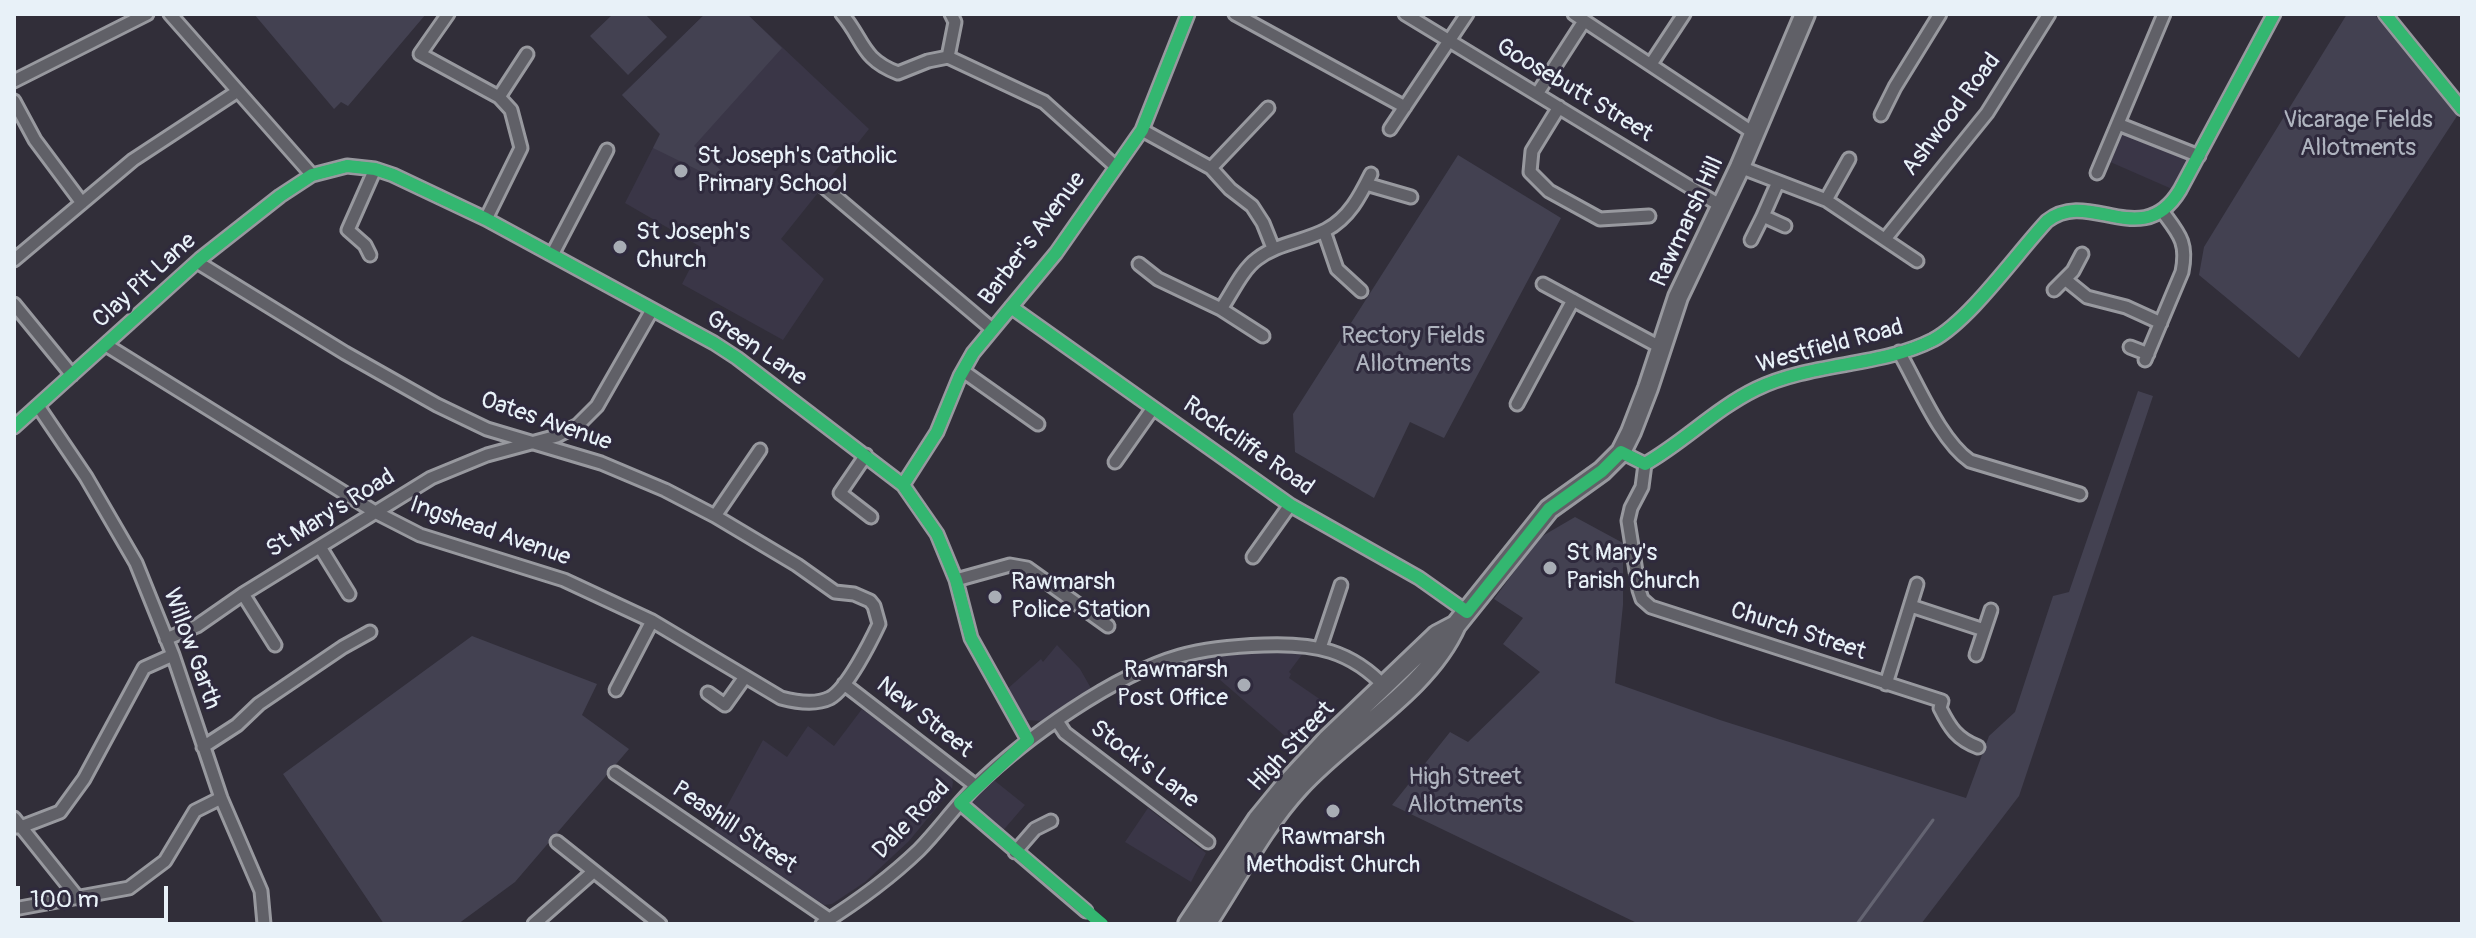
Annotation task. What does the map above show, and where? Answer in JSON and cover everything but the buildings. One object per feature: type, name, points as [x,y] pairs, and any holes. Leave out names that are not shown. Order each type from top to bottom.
[{"type":"main road","name":"Rawmarsh Hill","points":[[1621,452],[1643,403],[1678,297],[1755,134],[1805,14]]},
{"type":"main road","name":"High Street","points":[[1206,924],[1268,827],[1298,787],[1391,693],[1437,635],[1462,618],[1549,509],[1602,471],[1621,452]]},
{"type":"main road","name":"High Street","points":[[1188,924],[1258,819],[1282,790],[1327,740],[1391,693]]},
{"type":"street","points":[[14,81],[147,14]]},
{"type":"street","points":[[170,14],[312,175]]},
{"type":"street","points":[[448,14],[420,54],[499,97],[511,110],[521,148],[486,219]]},
{"type":"street","points":[[842,14],[851,24],[862,48],[883,68],[898,73],[948,57],[1044,102],[1115,166]]},
{"type":"street","points":[[948,57],[955,22],[951,14]]},
{"type":"street","name":"Barber's Avenue","points":[[903,485],[937,432],[973,353],[1056,253],[1142,130],[1188,14]]},
{"type":"street","points":[[1235,14],[1405,107]]},
{"type":"street","name":"Goosebutt Street","points":[[1405,14],[1721,206]]},
{"type":"street","points":[[1390,129],[1467,14]]},
{"type":"street","points":[[1651,64],[1684,14]]},
{"type":"street","points":[[1881,115],[1940,14]]},
{"type":"street","name":"Ashwood Road","points":[[1885,239],[1987,113],[2049,14]]},
{"type":"street","points":[[2097,173],[2164,14]]},
{"type":"street","points":[[2130,347],[2147,357],[2182,272],[2185,249],[2180,235],[2162,211],[2173,201],[2199,156],[2274,14]]},
{"type":"street","points":[[2385,14],[2462,109]]},
{"type":"street","points":[[1537,94],[1579,18],[1755,134]]},
{"type":"street","points":[[499,97],[527,54]]},
{"type":"street","points":[[14,260],[133,160],[238,91]]},
{"type":"street","points":[[14,101],[35,140],[82,203]]},
{"type":"street","points":[[1559,107],[1532,151],[1530,172],[1549,191],[1600,219],[1649,216]]},
{"type":"street","points":[[1211,168],[1268,108]]},
{"type":"street","points":[[2118,124],[2199,156]]},
{"type":"street","points":[[1142,130],[1211,168],[1252,206],[1273,248]]},
{"type":"street","points":[[552,255],[607,150]]},
{"type":"street","points":[[1826,200],[1846,165],[1834,161]]},
{"type":"street","name":"Green Lane","points":[[312,175],[347,166],[375,169],[486,219],[737,358],[866,455],[903,485],[937,534],[956,580],[971,638],[1028,740]]},
{"type":"street","points":[[1740,167],[1826,200],[1917,261]]},
{"type":"street","points":[[370,255],[365,245],[348,230],[375,169]]},
{"type":"street","name":"Clay Pit Lane","points":[[14,427],[197,262],[280,196],[312,175]]},
{"type":"street","points":[[1221,309],[1254,261],[1273,248],[1324,231],[1344,218],[1369,179],[1411,197]]},
{"type":"street","points":[[1751,240],[1778,182]]},
{"type":"street","points":[[823,186],[992,329]]},
{"type":"street","name":"Westfield Road","points":[[1645,464],[1717,412],[1759,388],[1817,369],[1899,352],[1924,344],[1945,332],[2047,221],[2059,212],[2075,210],[2132,219],[2162,211]]},
{"type":"street","points":[[1763,216],[1785,226]]},
{"type":"street","points":[[1324,231],[1337,269],[1361,291]]},
{"type":"street","points":[[2054,290],[2066,280],[2082,254]]},
{"type":"street","name":"Oates Avenue","points":[[197,262],[345,353],[437,405],[487,429],[601,463],[665,490],[797,565],[835,592],[854,594],[870,601],[879,624],[844,684]]},
{"type":"street","points":[[1139,264],[1158,279],[1221,309],[1263,336]]},
{"type":"street","points":[[2066,280],[2087,297],[2126,307],[2161,323]]},
{"type":"street","points":[[1543,284],[1660,347]]},
{"type":"street","points":[[1517,404],[1573,300]]},
{"type":"street","points":[[14,304],[72,375]]},
{"type":"street","name":"Rockcliffe Road","points":[[1011,307],[1290,505],[1419,578],[1462,618]]},
{"type":"street","name":"St Mary's Road","points":[[166,639],[197,626],[243,594],[431,478],[487,455],[536,443],[570,430],[592,412],[652,310]]},
{"type":"street","name":"Ingshead Avenue","points":[[106,345],[375,512],[420,535],[564,580],[652,621],[781,698],[801,703],[831,698],[844,684]]},
{"type":"street","points":[[1899,352],[1961,455],[1970,461],[2080,494]]},
{"type":"street","points":[[963,371],[1038,424]]},
{"type":"street","name":"Willow Garth","points":[[38,406],[86,477],[136,563],[173,655],[221,798],[261,891],[264,924]]},
{"type":"street","points":[[1115,462],[1153,408]]},
{"type":"street","points":[[715,516],[760,450]]},
{"type":"street","points":[[1621,452],[1645,464]]},
{"type":"street","points":[[866,455],[840,493],[871,517]]},
{"type":"street","name":"Church Street","points":[[1645,464],[1642,487],[1628,521],[1639,590],[1642,599],[1651,607],[1942,701],[1940,708],[1951,730],[1962,740],[1978,747]]},
{"type":"street","points":[[1253,557],[1290,505]]},
{"type":"street","points":[[320,547],[349,594]]},
{"type":"street","points":[[956,580],[1010,565],[1027,568],[1108,626]]},
{"type":"street","points":[[1886,684],[1917,584]]},
{"type":"street","points":[[1320,648],[1341,585]]},
{"type":"street","points":[[243,594],[275,645]]},
{"type":"street","points":[[1911,606],[1984,630]]},
{"type":"street","points":[[1976,655],[1991,610]]},
{"type":"street","points":[[616,690],[652,621]]},
{"type":"street","points":[[203,747],[237,725],[259,704],[370,632]]},
{"type":"street","name":"Dale Road","points":[[826,922],[890,875],[920,848],[976,786],[1028,740],[1128,678],[1179,656],[1236,646],[1320,648],[1365,667],[1391,693]]},
{"type":"street","points":[[78,898],[16,824],[60,812],[84,779],[144,668],[173,655]]},
{"type":"street","points":[[708,693],[725,705],[745,677]]},
{"type":"street","name":"New Street","points":[[844,684],[976,786]]},
{"type":"street","name":"Stock's Lane","points":[[1057,721],[1065,733],[1208,842]]},
{"type":"street","name":"Peashill Street","points":[[615,773],[826,922]]},
{"type":"street","points":[[14,909],[129,888],[165,861],[195,811],[221,798]]},
{"type":"street","points":[[960,803],[1086,911]]},
{"type":"street","points":[[1015,852],[1035,829],[1051,821]]},
{"type":"street","points":[[557,842],[660,924]]},
{"type":"street","points":[[534,924],[593,872]]},
{"type":"shaded area","name":"St Joseph's Catholic Primary School","points":[[705,14],[747,14],[869,129],[781,239],[824,279],[783,340],[682,284],[701,247],[625,203],[660,134],[622,95]]},
{"type":"shaded area","points":[[2121,129],[2190,158],[2172,189],[2108,161]]},
{"type":"shaded area","points":[[1057,645],[1080,669],[1092,690],[1042,721],[1026,720],[1005,691],[1041,659],[1043,662]]},
{"type":"shaded area","points":[[1252,650],[1304,652],[1289,672],[1289,678],[1337,711],[1300,749],[1197,660]]},
{"type":"shaded area","points":[[862,709],[950,775],[952,789],[909,841],[865,882],[832,904],[824,905],[713,832],[763,740],[787,757],[808,726],[834,746]]},
{"type":"shaded area","points":[[990,777],[1025,805],[1000,834],[972,810],[972,797]]},
{"type":"shaded area","points":[[1148,808],[1206,853],[1191,882],[1125,842]]},
{"type":"green space","points":[[254,14],[426,14],[348,106],[341,102],[334,109]]},
{"type":"green space","points":[[613,14],[645,14],[667,37],[628,75],[590,36]]},
{"type":"green space","points":[[705,14],[747,14],[782,48],[694,146],[747,194],[653,148],[660,134],[622,95]]},
{"type":"green space","name":"Vicarage Fields Allotments","points":[[2347,14],[2374,14],[2457,116],[2299,358],[2199,275],[2204,247]]},
{"type":"green space","name":"Rectory Fields Allotments","points":[[1458,155],[1561,218],[1444,438],[1410,422],[1374,498],[1295,452],[1293,414]]},
{"type":"green space","name":"High Street Allotments","points":[[2138,391],[2153,396],[2019,796],[1921,924],[1639,924],[1392,805],[1450,732],[1468,742],[1540,672],[1503,644],[1523,618],[1494,599],[1539,538],[1575,517],[1623,543],[1623,605],[1615,683],[1720,720],[1966,798],[1989,736],[2015,712],[2053,596],[2069,592]]},
{"type":"green space","points":[[472,636],[597,684],[582,715],[629,749],[515,882],[458,924],[384,924],[283,774]]},
{"type":"waterway","points":[[1857,924],[1933,820]]},
{"type":"cycle path","points":[[903,485],[937,432],[973,353],[1056,253],[1142,130],[1188,14]]},
{"type":"cycle path","points":[[1011,307],[1290,505],[1419,578],[1467,612],[1549,509],[1602,471],[1621,452],[1645,464],[1756,389],[1800,374],[1891,355],[1933,340],[1977,302],[2047,221],[2063,212],[2080,211],[2132,219],[2149,217],[2165,208],[2180,190],[2274,14]]},
{"type":"cycle path","points":[[2385,14],[2462,109]]},
{"type":"cycle path","points":[[14,427],[200,259],[280,196],[312,175],[347,166],[375,169],[393,175],[486,219],[714,343],[903,485],[937,534],[956,580],[971,638],[1028,740],[960,803],[1102,924]]},
{"type":"place","name":"St Joseph's Catholic Primary School","points":[[681,171]]},
{"type":"place","name":"St Joseph's Church","points":[[620,247]]},
{"type":"place","name":"St Mary's Parish Church","points":[[1550,568]]},
{"type":"place","name":"Rawmarsh Police Station","points":[[995,597]]},
{"type":"place","name":"Rawmarsh Post Office","points":[[1244,685]]},
{"type":"place","name":"Rawmarsh Methodist Church","points":[[1333,811]]}]
